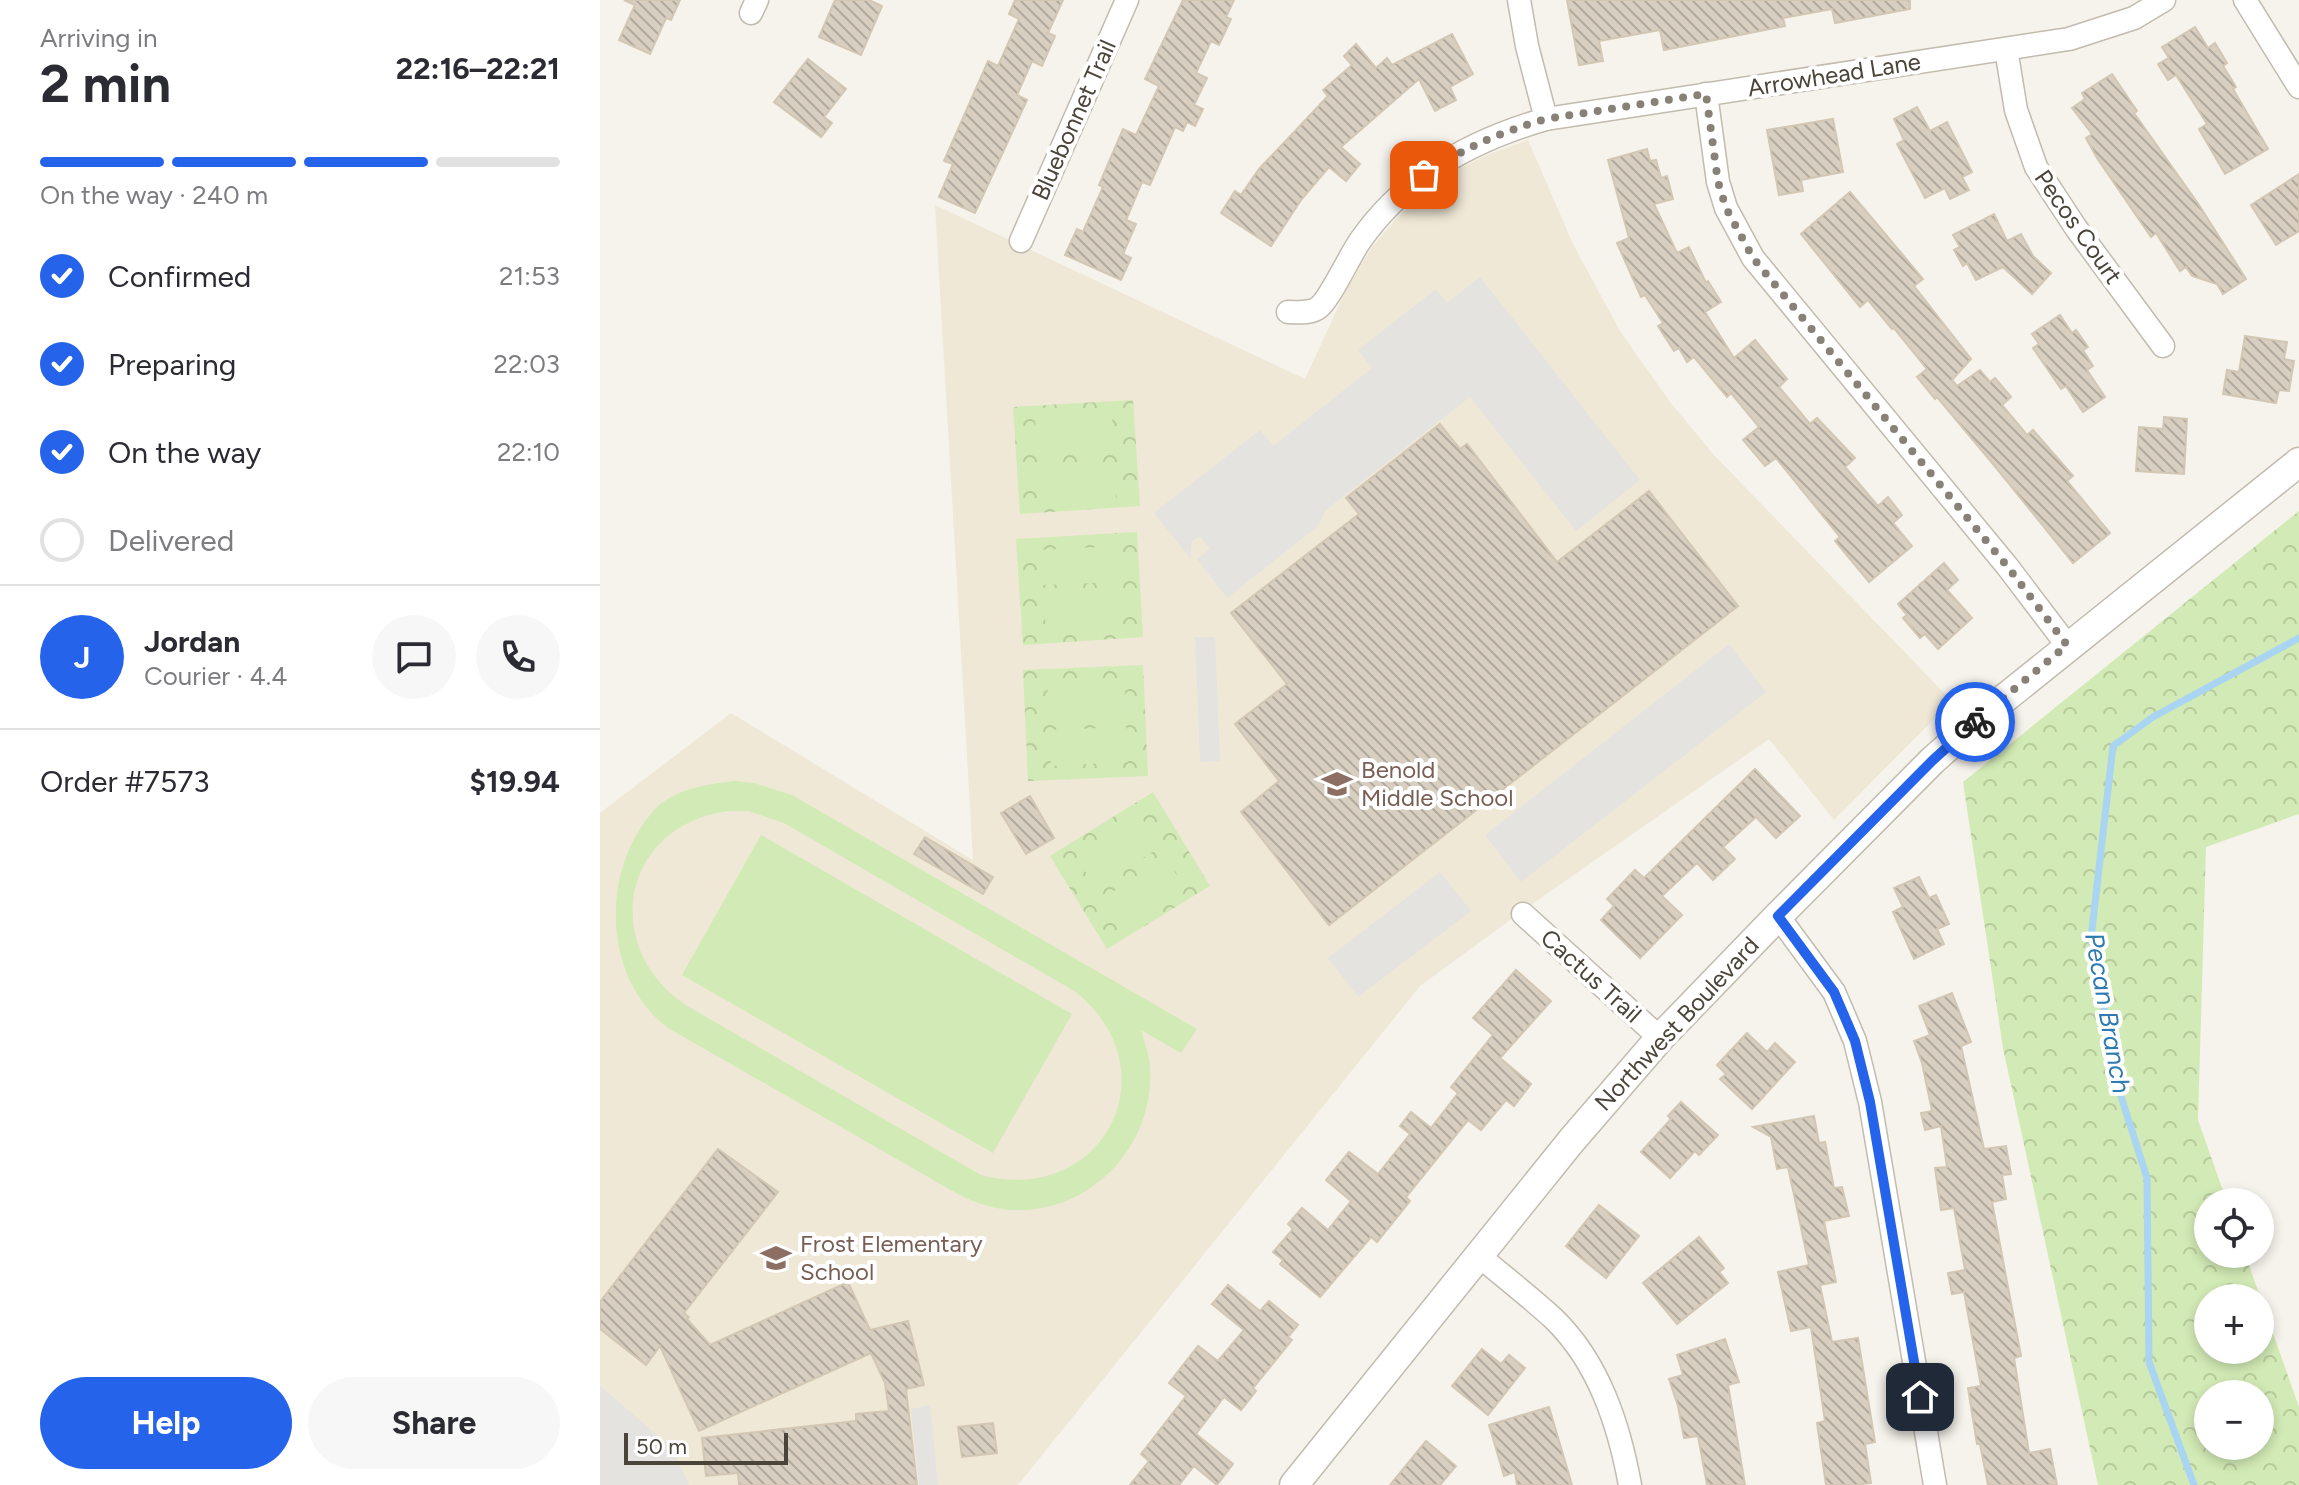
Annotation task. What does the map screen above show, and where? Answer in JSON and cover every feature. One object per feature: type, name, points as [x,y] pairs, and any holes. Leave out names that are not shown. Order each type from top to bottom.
[{"type":"street","name":"Bluebonnet Trail","points":[[1021,241],[1127,0]]},
{"type":"street","points":[[1519,0],[1546,119]]},
{"type":"street","name":"Arrowhead Lane","points":[[1288,312],[1309,312],[1319,307],[1347,260],[1391,204],[1424,175],[1470,145],[1546,119],[2093,33],[2134,18],[2164,0]]},
{"type":"street","points":[[2245,0],[2299,87]]},
{"type":"street","name":"Pecos Court","points":[[2006,49],[2016,110],[2036,167],[2076,228],[2163,346]]},
{"type":"street","points":[[1706,94],[1722,195],[1737,232],[1753,258],[2007,566],[2067,645]]},
{"type":"street","name":"Northwest Boulevard","points":[[1294,1485],[1572,1140],[1660,1038],[1778,916],[1951,743],[2067,645],[2299,462]]},
{"type":"street","name":"Cactus Trail","points":[[1523,914],[1660,1038]]},
{"type":"street","points":[[1778,916],[1834,992],[1855,1041],[1870,1102],[1935,1485]]},
{"type":"street","points":[[1478,1255],[1554,1320],[1582,1355],[1610,1406],[1620,1434],[1630,1485]]},
{"type":"shaded area","name":"Benold Middle School","points":[[1528,140],[1573,244],[1620,331],[1670,402],[1714,455],[1952,701],[1834,820],[1769,739],[1420,986],[1018,1485],[600,1485],[600,813],[731,713],[973,860],[935,205],[1305,379],[1346,290],[1372,247],[1397,218],[1420,196],[1457,170]]},
{"type":"shaded area","points":[[1480,277],[1640,480],[1576,531],[1470,397],[1326,510],[1318,526],[1227,598],[1197,559],[1210,549],[1200,536],[1192,541],[1190,558],[1154,513],[1260,430],[1273,446],[1372,368],[1358,350],[1436,289],[1447,303]]},
{"type":"shaded area","points":[[1195,637],[1215,637],[1220,761],[1200,762]]},
{"type":"shaded area","points":[[1729,644],[1766,692],[1521,882],[1485,835]]},
{"type":"shaded area","points":[[1440,872],[1471,911],[1358,997],[1328,958]]},
{"type":"shaded area","points":[[600,1386],[672,1448],[689,1485],[600,1485]]},
{"type":"shaded area","points":[[930,1405],[938,1485],[919,1485],[911,1409]]},
{"type":"green space","points":[[1133,400],[1140,506],[1020,514],[1013,407]]},
{"type":"green space","points":[[1112,415],[1114,450],[1037,454],[1035,418]]},
{"type":"green space","points":[[1114,462],[1116,498],[1039,501],[1038,466]]},
{"type":"green space","points":[[2299,511],[2299,814],[2206,847],[2198,1120],[2222,1188],[2194,1188],[2194,1268],[2250,1268],[2256,1284],[2194,1284],[2194,1364],[2274,1364],[2274,1336],[2299,1407],[2299,1485],[2098,1485],[2003,1048],[1963,782]]},
{"type":"green space","points":[[1137,532],[1143,637],[1023,645],[1016,539]]},
{"type":"green space","points":[[1118,546],[1120,582],[1043,585],[1041,550]]},
{"type":"green space","points":[[1121,595],[1123,630],[1046,634],[1044,598]]},
{"type":"green space","points":[[1143,665],[1148,776],[1028,781],[1023,670]]},
{"type":"green space","points":[[1124,678],[1126,714],[1049,717],[1047,682]]},
{"type":"green space","points":[[1126,727],[1128,762],[1051,766],[1049,730]]},
{"type":"green space","points":[[735,781],[754,783],[792,795],[1197,1029],[1181,1053],[1141,1030],[1150,1065],[1149,1094],[1142,1122],[1130,1147],[1113,1169],[1092,1187],[1068,1200],[1041,1208],[1012,1210],[979,1203],[949,1189],[668,1028],[646,1006],[630,980],[620,950],[616,919],[618,888],[626,857],[640,829],[667,799],[705,785]],"holes":[[[728,811],[749,811],[784,823],[1076,992],[1105,1024],[1119,1058],[1121,1093],[1111,1125],[1090,1152],[1061,1171],[1024,1180],[981,1175],[689,1007],[661,983],[642,955],[633,924],[634,894],[644,865],[663,840],[691,821]]]},
{"type":"green space","points":[[1153,792],[1210,886],[1107,949],[1050,856]]},
{"type":"green space","points":[[1141,817],[1160,847],[1096,888],[1076,858]]},
{"type":"green space","points":[[761,835],[1072,1014],[993,1153],[682,975]]},
{"type":"green space","points":[[1166,858],[1185,888],[1121,929],[1101,899]]},
{"type":"building","points":[[624,0],[680,0],[671,20],[666,18],[650,54],[619,40],[635,5]]},
{"type":"building","points":[[835,0],[869,0],[882,6],[861,55],[819,37]]},
{"type":"building","points":[[1015,0],[1063,0],[1048,33],[1055,36],[1042,66],[1032,61],[1017,95],[1027,100],[975,213],[939,197],[953,164],[944,161],[988,61],[998,66],[1019,19],[1009,14]]},
{"type":"building","points":[[1183,0],[1234,0],[1226,17],[1231,19],[1219,45],[1211,41],[1196,73],[1207,78],[1194,105],[1203,109],[1195,126],[1187,122],[1183,131],[1175,127],[1150,185],[1142,182],[1126,220],[1136,224],[1123,254],[1131,258],[1121,280],[1065,255],[1077,229],[1083,232],[1123,129],[1136,135],[1159,86],[1145,79]]},
{"type":"building","points":[[1567,0],[1910,0],[1910,9],[1835,23],[1832,9],[1783,18],[1785,26],[1664,50],[1660,30],[1599,41],[1603,61],[1579,65]]},
{"type":"building","points":[[2195,27],[2208,48],[2215,43],[2227,63],[2223,66],[2236,87],[2233,89],[2268,149],[2225,174],[2199,129],[2207,124],[2176,75],[2168,80],[2158,64],[2169,58],[2162,47]]},
{"type":"building","points":[[1452,34],[1473,74],[1450,87],[1456,100],[1435,111],[1419,79],[1341,147],[1360,164],[1346,181],[1329,167],[1301,200],[1271,246],[1221,213],[1235,191],[1241,195],[1259,169],[1328,96],[1323,90],[1352,65],[1344,56],[1356,44],[1376,68],[1387,58],[1392,65]]},
{"type":"building","points":[[808,59],[846,89],[824,117],[832,123],[821,137],[774,102]]},
{"type":"building","points":[[2112,74],[2137,111],[2134,113],[2199,205],[2246,279],[2223,294],[2217,284],[2192,276],[2186,267],[2180,271],[2156,233],[2151,237],[2086,138],[2092,134],[2072,108],[2085,99],[2082,93]]},
{"type":"building","points":[[1917,107],[1930,131],[1947,122],[1972,172],[1962,177],[1969,190],[1950,199],[1945,188],[1925,198],[1897,144],[1904,140],[1894,119]]},
{"type":"building","points":[[1833,119],[1843,172],[1801,180],[1803,191],[1779,195],[1767,130]]},
{"type":"building","points":[[1647,149],[1650,161],[1656,160],[1661,178],[1667,176],[1673,199],[1654,204],[1677,253],[1689,247],[1706,283],[1708,281],[1721,302],[1705,312],[1734,358],[1755,340],[1787,379],[1779,387],[1810,424],[1817,418],[1855,458],[1845,467],[1878,506],[1888,497],[1902,515],[1893,523],[1912,546],[1869,582],[1835,541],[1840,537],[1776,458],[1765,466],[1743,440],[1759,427],[1731,393],[1727,397],[1694,357],[1687,362],[1679,348],[1674,351],[1658,326],[1663,323],[1645,295],[1641,297],[1617,243],[1629,238],[1608,160]]},
{"type":"building","points":[[2299,174],[2299,231],[2276,245],[2251,205]]},
{"type":"building","points":[[1850,192],[1923,279],[1914,286],[1971,359],[1952,380],[1957,386],[1980,370],[1990,382],[1995,378],[2011,397],[2002,405],[2027,435],[2033,430],[2073,476],[2067,481],[2110,533],[2073,563],[1937,397],[1935,399],[1917,377],[1927,369],[1894,328],[1868,300],[1860,307],[1801,234]]},
{"type":"building","points":[[1994,214],[2007,241],[2021,234],[2033,256],[2051,273],[2032,294],[2003,267],[1976,280],[1967,263],[1963,266],[1954,250],[1960,247],[1953,235]]},
{"type":"building","points":[[2060,315],[2072,333],[2076,330],[2088,347],[2083,350],[2093,366],[2087,370],[2105,397],[2083,412],[2066,386],[2061,389],[2033,348],[2039,344],[2032,334]]},
{"type":"building","points":[[2245,336],[2287,342],[2284,359],[2294,361],[2289,391],[2279,390],[2276,403],[2223,394],[2227,370],[2239,372]]},
{"type":"building","points":[[2164,417],[2187,419],[2184,474],[2136,471],[2139,427],[2163,429]]},
{"type":"building","points":[[1440,424],[1460,449],[1467,444],[1557,562],[1649,491],[1738,606],[1329,925],[1241,812],[1279,781],[1235,724],[1287,684],[1231,613],[1359,514],[1346,498]]},
{"type":"building","points":[[1944,563],[1958,580],[1947,590],[1972,618],[1938,649],[1925,634],[1920,638],[1903,618],[1907,615],[1898,604]]},
{"type":"building","points":[[1755,769],[1800,816],[1776,838],[1756,817],[1723,847],[1735,859],[1713,880],[1697,863],[1662,896],[1682,915],[1640,958],[1601,920],[1614,906],[1607,899],[1635,870],[1644,878]]},
{"type":"building","points":[[1030,796],[1054,838],[1026,854],[1001,813]]},
{"type":"building","points":[[925,837],[993,877],[983,894],[914,854]]},
{"type":"building","points":[[1919,877],[1929,898],[1936,895],[1949,924],[1937,929],[1944,944],[1914,959],[1893,912],[1903,907],[1894,888]]},
{"type":"building","points":[[1516,970],[1551,1001],[1500,1058],[1531,1084],[1514,1106],[1506,1100],[1481,1130],[1468,1120],[1406,1197],[1410,1201],[1377,1242],[1371,1237],[1320,1297],[1280,1264],[1283,1260],[1273,1252],[1293,1229],[1288,1224],[1302,1208],[1328,1230],[1351,1201],[1326,1180],[1349,1152],[1378,1174],[1410,1134],[1400,1126],[1411,1112],[1431,1128],[1458,1093],[1451,1087],[1493,1035],[1473,1018]]},
{"type":"building","points":[[1952,993],[1971,1042],[1961,1046],[1984,1149],[2006,1146],[2011,1174],[2002,1175],[2006,1199],[1992,1202],[2021,1356],[2014,1358],[2029,1453],[2050,1449],[2057,1485],[1988,1485],[1980,1444],[1977,1444],[1968,1388],[1981,1386],[1964,1292],[1952,1294],[1948,1273],[1965,1270],[1954,1208],[1941,1210],[1935,1168],[1947,1167],[1941,1126],[1925,1130],[1921,1113],[1932,1111],[1914,1041],[1930,1035],[1919,1006]]},
{"type":"building","points":[[1747,1033],[1767,1052],[1775,1043],[1795,1062],[1752,1109],[1720,1079],[1726,1074],[1717,1065]]},
{"type":"building","points":[[1681,1102],[1718,1135],[1699,1155],[1695,1151],[1670,1178],[1641,1152],[1671,1119],[1668,1116]]},
{"type":"building","points":[[1814,1116],[1819,1143],[1825,1142],[1834,1188],[1842,1187],[1849,1216],[1824,1221],[1836,1282],[1820,1285],[1832,1342],[1858,1338],[1875,1442],[1865,1444],[1871,1483],[1826,1485],[1817,1423],[1825,1421],[1811,1327],[1791,1331],[1778,1272],[1809,1265],[1788,1167],[1777,1169],[1771,1137],[1753,1127]]},
{"type":"building","points":[[718,1149],[778,1192],[684,1313],[689,1317],[687,1319],[710,1345],[848,1282],[870,1330],[908,1321],[924,1385],[906,1389],[917,1485],[739,1485],[738,1473],[706,1476],[702,1438],[856,1421],[856,1414],[889,1411],[885,1383],[871,1353],[699,1431],[660,1346],[646,1365],[600,1329],[600,1302]]},
{"type":"building","points":[[1599,1205],[1639,1236],[1606,1278],[1566,1246]]},
{"type":"building","points":[[1699,1237],[1724,1268],[1719,1272],[1728,1283],[1677,1324],[1643,1283]]},
{"type":"building","points":[[1228,1285],[1260,1311],[1269,1301],[1298,1325],[1288,1337],[1292,1340],[1253,1388],[1256,1391],[1241,1410],[1224,1397],[1196,1434],[1233,1464],[1217,1485],[1194,1466],[1179,1485],[1130,1485],[1149,1461],[1141,1454],[1186,1396],[1169,1383],[1198,1346],[1218,1361],[1244,1330],[1212,1304]]},
{"type":"building","points":[[1725,1339],[1739,1382],[1728,1385],[1745,1485],[1707,1485],[1698,1436],[1684,1438],[1669,1379],[1683,1375],[1677,1355]]},
{"type":"building","points":[[1482,1349],[1501,1364],[1509,1355],[1525,1368],[1488,1415],[1452,1386]]},
{"type":"building","points":[[1549,1407],[1572,1485],[1517,1485],[1515,1472],[1504,1476],[1489,1425]]},
{"type":"building","points":[[993,1423],[997,1453],[962,1457],[958,1427]]},
{"type":"building","points":[[1426,1441],[1456,1466],[1440,1485],[1390,1485]]},
{"type":"waterway","name":"Pecan Branch","points":[[2194,1485],[2149,1362],[2147,1178],[2119,1090],[2091,938],[2113,746],[2153,717],[2299,638]]},
{"type":"way so far","points":[[1424,175],[1470,145],[1523,125],[1706,94],[1718,182],[1737,232],[1753,258],[2007,566],[2067,645],[1975,722]]},
{"type":"place","name":"Benold Middle School","points":[[1337,784]]},
{"type":"place","name":"Frost Elementary School","points":[[776,1258]]},
{"type":"route","points":[[1920,1397],[1870,1102],[1855,1041],[1834,992],[1778,916],[1975,722]]}]
